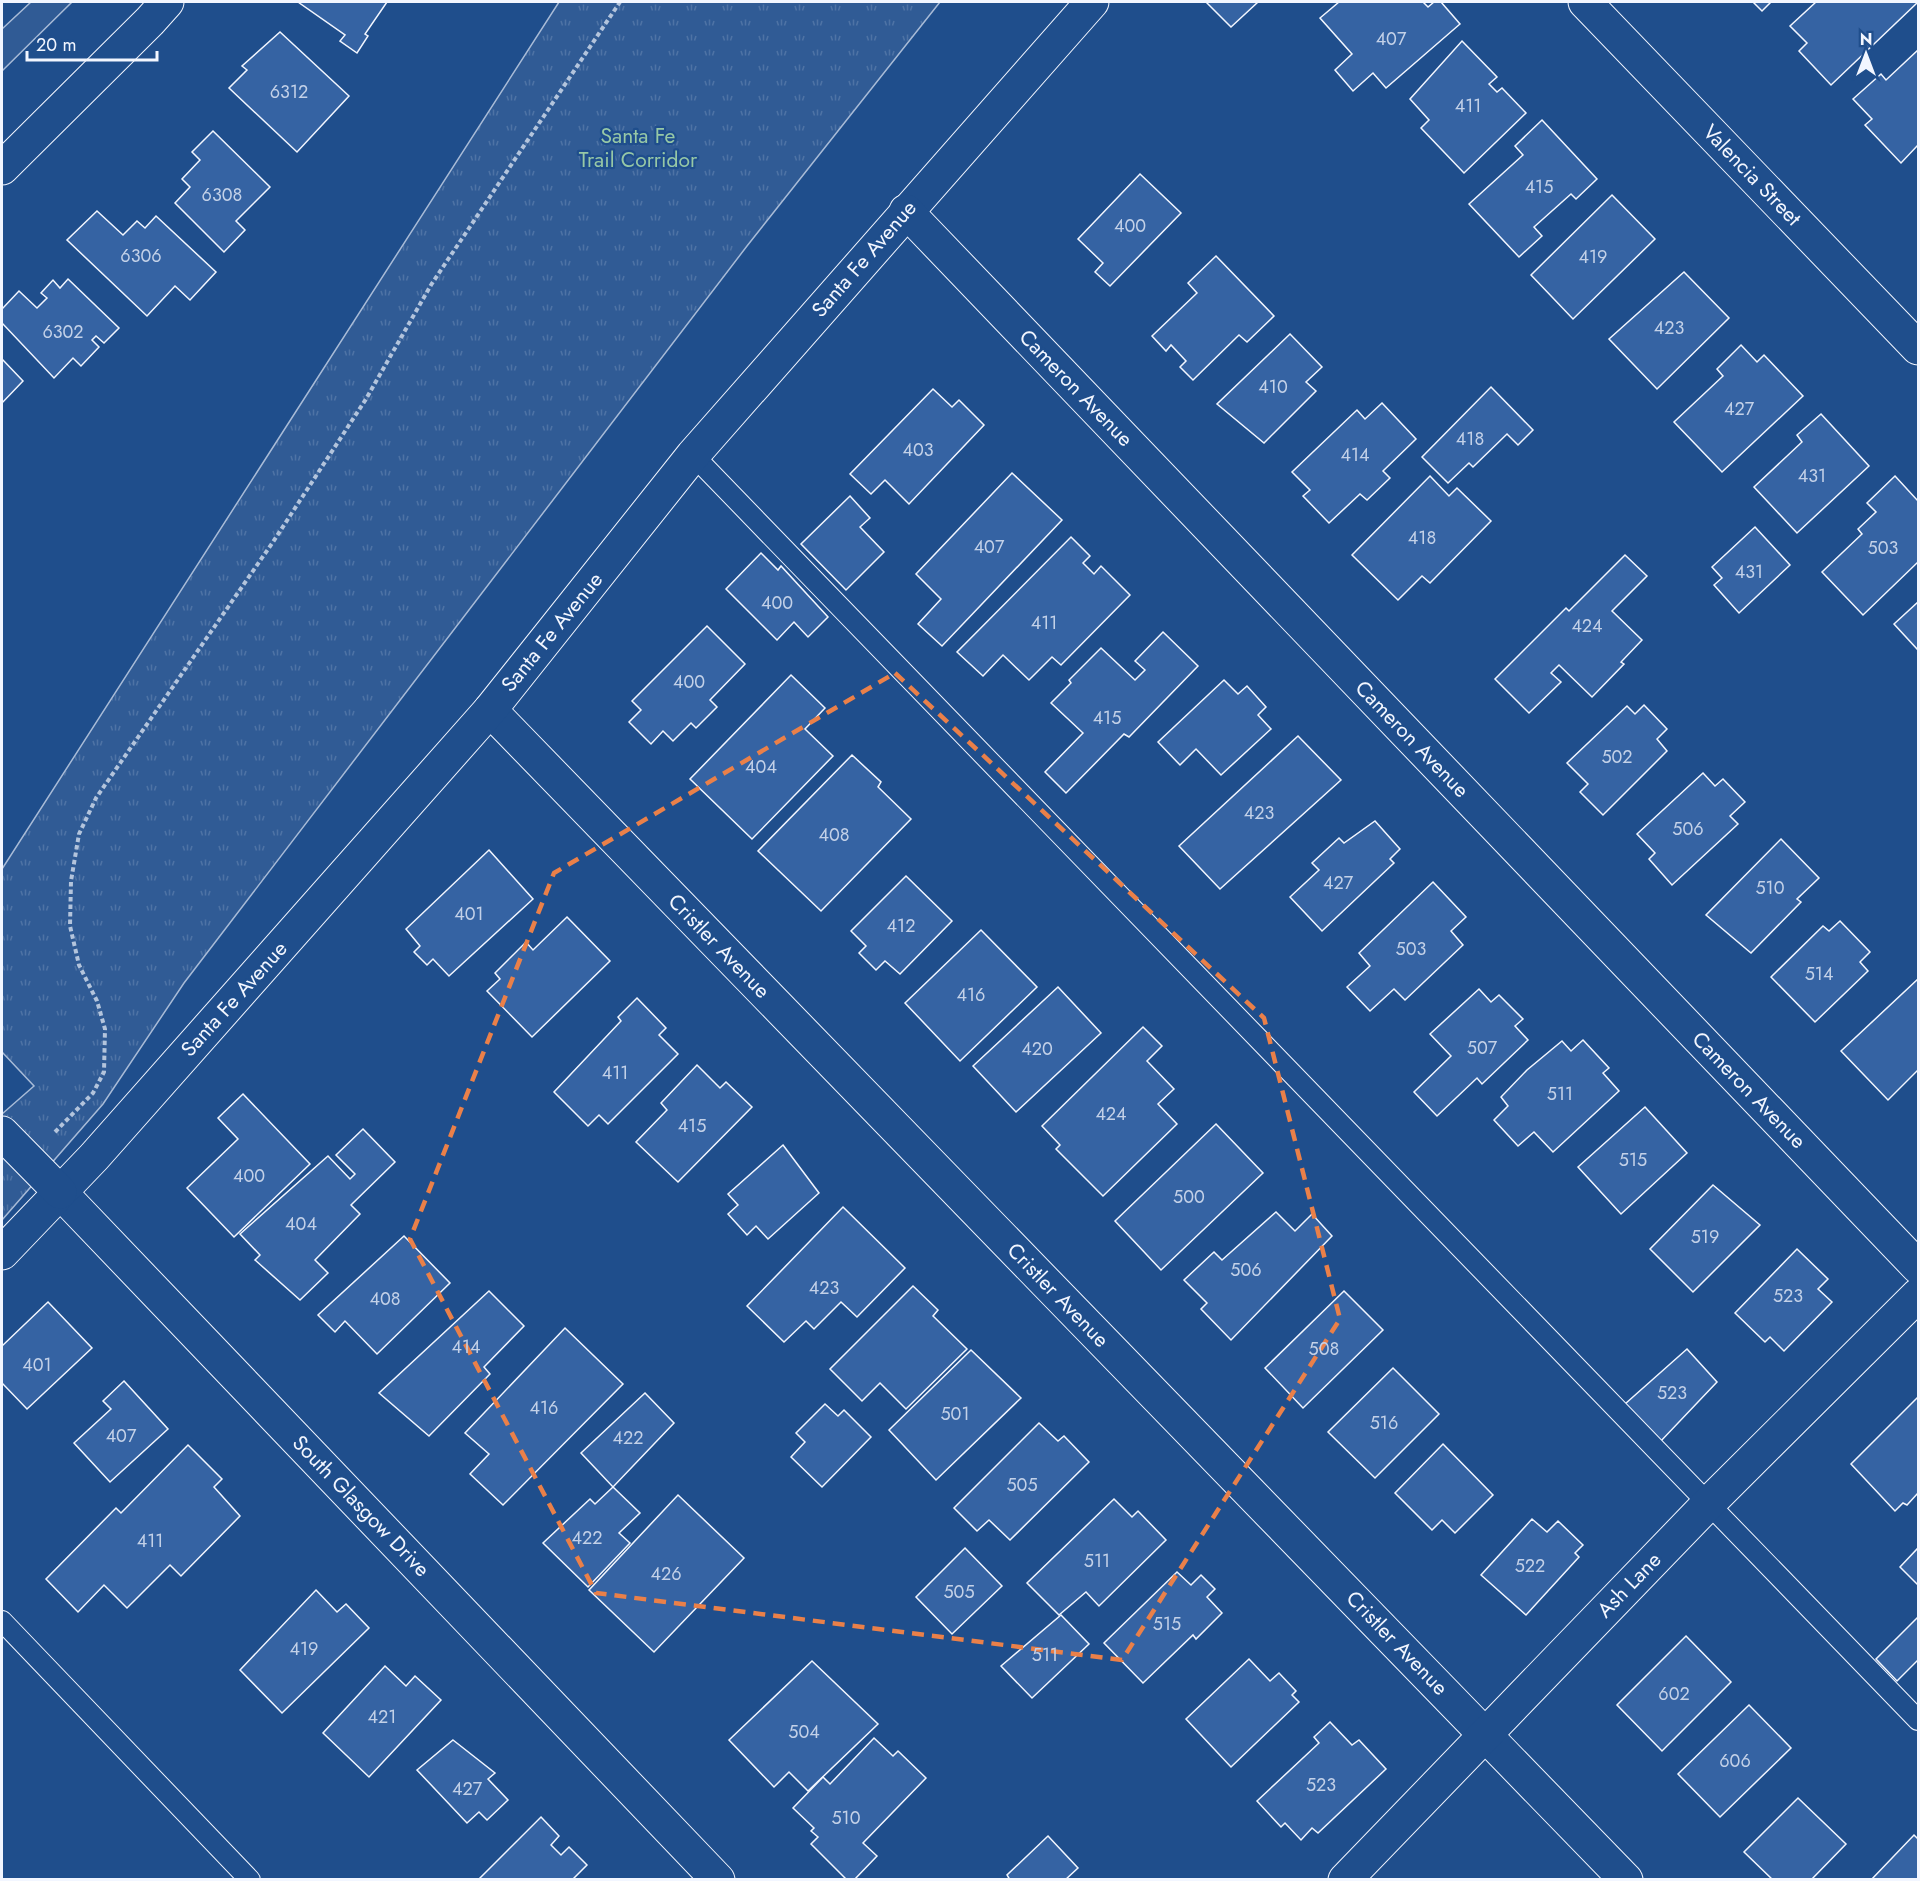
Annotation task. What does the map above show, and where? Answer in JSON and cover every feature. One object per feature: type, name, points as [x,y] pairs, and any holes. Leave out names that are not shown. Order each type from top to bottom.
[{"type":"street","points":[[2,168],[167,2]]},
{"type":"street","name":"Santa Fe Avenue","points":[[2,1253],[102,1148],[490,710],[693,455],[1092,2]]},
{"type":"street","name":"Valencia Street","points":[[1585,2],[1918,348]]},
{"type":"street","name":"Cameron Avenue","points":[[906,211],[1918,1267]]},
{"type":"street","name":"Cristler Avenue","points":[[490,710],[1626,1880]]},
{"type":"street","name":"South Glasgow Drive","points":[[2,1133],[718,1880]]},
{"type":"street","name":"Ash Lane","points":[[1345,1880],[1709,1503],[1918,1295]]},
{"type":"lane","points":[[693,455],[1918,1720]]},
{"type":"lane","points":[[2,1621],[250,1880]]},
{"type":"path","points":[[54,1134],[93,1093],[104,1072],[105,1029],[97,1001],[80,965],[70,926],[71,880],[79,834],[96,798],[285,523],[366,399],[431,285],[620,2]]},
{"type":"highlighted area","points":[[895,673],[1264,1018],[1340,1319],[1122,1660],[596,1593],[410,1239],[554,873]]},
{"type":"shaded area","points":[[31,2],[72,2],[2,71],[2,29]]},
{"type":"green space","name":"Santa Fe Trail Corridor","points":[[559,2],[940,2],[747,246],[184,983],[103,1104],[2,1220],[2,1114],[34,1086],[2,1052],[2,869]]},
{"type":"building","points":[[298,2],[387,2],[365,34],[368,36],[357,53],[340,41],[345,35]]},
{"type":"building","points":[[1206,2],[1258,2],[1231,27]]},
{"type":"building","points":[[1339,2],[1423,2],[1428,7],[1434,2],[1441,2],[1460,24],[1386,88],[1373,73],[1353,91],[1335,70],[1352,54],[1320,18]]},
{"type":"building","points":[[1753,2],[1771,2],[1762,11]]},
{"type":"building","points":[[1816,2],[1918,2],[1831,85],[1799,51],[1807,43],[1790,26]]},
{"type":"building","points":[[280,32],[349,96],[297,152],[229,88],[247,70],[242,66]]},
{"type":"building","points":[[1462,41],[1497,77],[1489,84],[1497,92],[1502,88],[1526,113],[1464,173],[1421,128],[1429,120],[1410,99]]},
{"type":"building","points":[[1918,50],[1918,145],[1901,163],[1865,125],[1872,119],[1853,99],[1881,74],[1886,80]]},
{"type":"building","points":[[1542,120],[1597,179],[1576,199],[1571,194],[1534,227],[1542,236],[1519,257],[1469,204],[1523,155],[1515,146]]},
{"type":"building","points":[[213,131],[270,187],[236,221],[245,230],[224,252],[175,203],[190,187],[182,179],[200,160],[192,152]]},
{"type":"building","points":[[1140,174],[1181,213],[1110,286],[1095,272],[1103,263],[1078,239]]},
{"type":"building","points":[[1612,195],[1655,239],[1573,319],[1531,275]]},
{"type":"building","points":[[97,211],[123,235],[137,221],[145,228],[156,216],[216,272],[190,300],[175,286],[147,316],[67,240]]},
{"type":"building","points":[[1216,256],[1274,316],[1247,342],[1239,335],[1193,380],[1180,367],[1186,361],[1171,345],[1166,351],[1152,336],[1197,293],[1188,283]]},
{"type":"building","points":[[1684,272],[1729,318],[1657,389],[1609,339]]},
{"type":"building","points":[[68,279],[119,328],[104,343],[96,336],[92,340],[99,347],[81,366],[73,358],[54,378],[2,323],[2,309],[19,291],[37,308],[47,298],[41,293],[53,280],[60,288]]},
{"type":"building","points":[[1290,334],[1322,367],[1306,382],[1316,391],[1264,443],[1217,404]]},
{"type":"building","points":[[1741,345],[1757,362],[1764,355],[1803,396],[1722,472],[1674,422],[1723,376],[1717,369]]},
{"type":"building","points":[[2,359],[23,381],[2,403]]},
{"type":"building","points":[[1491,387],[1533,430],[1518,445],[1507,434],[1473,467],[1469,463],[1448,483],[1422,457]]},
{"type":"building","points":[[933,389],[952,407],[959,400],[984,425],[909,504],[885,480],[871,494],[850,474]]},
{"type":"building","points":[[1382,403],[1416,439],[1383,471],[1390,478],[1367,500],[1360,494],[1329,523],[1303,496],[1310,490],[1292,472],[1357,410],[1365,419]]},
{"type":"building","points":[[1821,414],[1869,466],[1797,533],[1754,487],[1802,442],[1797,435]]},
{"type":"building","points":[[1012,473],[1062,520],[942,646],[918,624],[941,599],[916,574]]},
{"type":"building","points":[[1430,476],[1449,496],[1457,488],[1491,521],[1430,583],[1422,576],[1398,600],[1352,555]]},
{"type":"building","points":[[1895,476],[1918,501],[1918,562],[1863,615],[1822,572],[1862,534],[1858,529],[1876,512],[1867,503]]},
{"type":"building","points":[[850,496],[870,518],[860,527],[884,552],[846,590],[801,544]]},
{"type":"building","points":[[1755,527],[1790,565],[1739,613],[1714,585],[1722,578],[1712,567]]},
{"type":"building","points":[[1071,537],[1090,556],[1083,563],[1094,574],[1101,566],[1130,595],[1061,665],[1052,657],[1029,680],[1003,655],[983,676],[957,652]]},
{"type":"building","points":[[761,553],[778,570],[781,566],[828,617],[808,637],[794,622],[777,640],[726,589]]},
{"type":"building","points":[[1625,555],[1647,576],[1612,611],[1642,640],[1621,662],[1624,664],[1592,697],[1559,665],[1551,673],[1561,682],[1529,713],[1495,679],[1566,608],[1569,611]]},
{"type":"building","points":[[1918,602],[1918,650],[1894,624]]},
{"type":"building","points":[[707,626],[745,664],[710,700],[717,707],[696,728],[691,723],[673,741],[663,731],[651,744],[629,722],[641,710],[632,701]]},
{"type":"building","points":[[1163,632],[1198,666],[1129,737],[1124,734],[1066,793],[1045,772],[1083,733],[1051,703],[1071,683],[1069,680],[1101,648],[1135,680],[1145,670],[1135,661]]},
{"type":"building","points":[[791,675],[825,708],[805,729],[833,756],[752,839],[690,779]]},
{"type":"building","points":[[1224,680],[1238,694],[1247,686],[1266,707],[1258,715],[1271,729],[1221,775],[1196,749],[1180,765],[1158,742]]},
{"type":"building","points":[[1644,705],[1667,729],[1657,739],[1667,751],[1603,815],[1580,792],[1588,784],[1567,763],[1627,706],[1635,714]]},
{"type":"building","points":[[1298,736],[1341,780],[1220,889],[1179,846]]},
{"type":"building","points":[[852,755],[881,782],[878,787],[911,819],[821,911],[758,851]]},
{"type":"building","points":[[1703,773],[1715,786],[1723,779],[1745,802],[1730,816],[1738,824],[1672,885],[1649,859],[1655,853],[1637,834]]},
{"type":"building","points":[[1375,821],[1400,849],[1390,859],[1394,863],[1322,931],[1290,897],[1319,870],[1312,863],[1339,838],[1344,843]]},
{"type":"building","points":[[1781,839],[1819,878],[1797,899],[1801,902],[1751,953],[1706,915]]},
{"type":"building","points":[[489,850],[533,899],[449,976],[433,959],[427,965],[414,952],[420,946],[406,929]]},
{"type":"building","points":[[906,876],[952,921],[900,974],[885,961],[876,970],[859,953],[866,946],[851,931]]},
{"type":"building","points":[[1433,882],[1466,917],[1451,931],[1463,945],[1405,1000],[1394,989],[1370,1011],[1347,987],[1370,966],[1359,953]]},
{"type":"building","points":[[567,917],[610,961],[532,1037],[487,991],[500,979],[495,973],[526,942],[533,950]]},
{"type":"building","points":[[1840,921],[1870,952],[1860,962],[1868,971],[1815,1022],[1771,977],[1823,926],[1829,931]]},
{"type":"building","points":[[981,930],[1037,987],[960,1061],[905,1003]]},
{"type":"building","points":[[1918,979],[1918,1070],[1888,1100],[1841,1051]]},
{"type":"building","points":[[1058,987],[1101,1033],[1016,1112],[973,1066]]},
{"type":"building","points":[[1479,989],[1491,1002],[1499,995],[1523,1019],[1515,1026],[1528,1040],[1482,1084],[1477,1078],[1437,1116],[1414,1092],[1451,1056],[1430,1034]]},
{"type":"building","points":[[637,998],[666,1028],[659,1035],[678,1054],[608,1124],[599,1115],[588,1126],[554,1092],[621,1021],[618,1017]]},
{"type":"building","points":[[1143,1027],[1162,1046],[1147,1061],[1174,1089],[1158,1104],[1177,1124],[1103,1196],[1056,1149],[1060,1145],[1042,1126]]},
{"type":"building","points":[[1583,1040],[1609,1068],[1603,1073],[1619,1091],[1553,1152],[1534,1132],[1518,1146],[1494,1120],[1508,1106],[1501,1097],[1527,1070],[1562,1041],[1571,1051]]},
{"type":"building","points":[[697,1065],[720,1088],[726,1082],[752,1107],[678,1182],[636,1142],[667,1110],[661,1103]]},
{"type":"building","points":[[243,1094],[310,1164],[234,1237],[187,1188],[238,1139],[218,1118]]},
{"type":"building","points":[[1645,1107],[1687,1153],[1621,1214],[1578,1167]]},
{"type":"building","points":[[1216,1124],[1263,1173],[1161,1270],[1115,1221]]},
{"type":"building","points":[[363,1129],[395,1162],[351,1205],[360,1214],[315,1260],[328,1273],[300,1300],[255,1260],[260,1255],[240,1234],[328,1156],[350,1179],[355,1174],[336,1155]]},
{"type":"building","points":[[783,1145],[819,1193],[768,1239],[756,1226],[747,1235],[728,1214],[738,1205],[728,1194]]},
{"type":"building","points":[[1713,1185],[1760,1225],[1693,1292],[1650,1249]]},
{"type":"building","points":[[843,1207],[905,1268],[857,1317],[841,1302],[814,1329],[806,1321],[784,1342],[747,1306]]},
{"type":"building","points":[[1276,1212],[1295,1231],[1312,1214],[1332,1236],[1231,1340],[1201,1309],[1207,1303],[1184,1280],[1214,1252],[1222,1260]]},
{"type":"building","points":[[404,1236],[450,1283],[377,1354],[345,1321],[335,1332],[318,1315]]},
{"type":"building","points":[[1797,1249],[1828,1279],[1818,1289],[1832,1302],[1784,1351],[1770,1337],[1765,1342],[1735,1313]]},
{"type":"building","points":[[913,1286],[938,1310],[933,1316],[967,1349],[906,1409],[880,1383],[862,1401],[830,1369]]},
{"type":"building","points":[[489,1291],[524,1326],[484,1367],[490,1374],[429,1436],[379,1393]]},
{"type":"building","points":[[1344,1291],[1383,1330],[1303,1408],[1265,1368]]},
{"type":"building","points":[[48,1302],[92,1348],[27,1409],[2,1383],[2,1346]]},
{"type":"building","points":[[565,1328],[623,1384],[503,1505],[470,1474],[489,1454],[465,1433]]},
{"type":"building","points":[[1687,1349],[1717,1382],[1660,1442],[1625,1404]]},
{"type":"building","points":[[971,1350],[1021,1398],[936,1480],[889,1430]]},
{"type":"building","points":[[1393,1368],[1439,1414],[1375,1478],[1328,1432]]},
{"type":"building","points":[[124,1381],[168,1429],[110,1482],[74,1443],[111,1409],[103,1401]]},
{"type":"building","points":[[645,1393],[674,1423],[613,1487],[581,1453]]},
{"type":"building","points":[[1918,1397],[1918,1493],[1907,1505],[1903,1503],[1895,1511],[1851,1464]]},
{"type":"building","points":[[825,1404],[838,1416],[844,1410],[871,1437],[822,1487],[791,1457],[805,1442],[796,1433]]},
{"type":"building","points":[[1039,1423],[1058,1441],[1064,1436],[1089,1462],[1010,1540],[989,1520],[977,1531],[954,1508]]},
{"type":"building","points":[[1443,1444],[1493,1495],[1455,1533],[1442,1520],[1432,1530],[1395,1493]]},
{"type":"building","points":[[188,1445],[222,1479],[214,1487],[240,1516],[181,1576],[170,1565],[127,1608],[104,1585],[78,1612],[46,1579],[116,1508],[121,1513]]},
{"type":"building","points":[[613,1487],[640,1513],[619,1533],[630,1543],[588,1587],[543,1543],[590,1499],[595,1504]]},
{"type":"building","points":[[678,1495],[744,1558],[654,1652],[589,1590]]},
{"type":"building","points":[[1114,1499],[1132,1517],[1138,1511],[1166,1540],[1099,1606],[1086,1592],[1059,1615],[1027,1583]]},
{"type":"building","points":[[1532,1519],[1547,1532],[1558,1521],[1583,1545],[1575,1553],[1579,1557],[1526,1615],[1481,1575]]},
{"type":"building","points":[[965,1548],[1002,1586],[952,1634],[916,1597]]},
{"type":"building","points":[[1918,1548],[1918,1585],[1900,1567]]},
{"type":"building","points":[[1177,1572],[1191,1585],[1201,1575],[1215,1589],[1207,1597],[1222,1613],[1196,1639],[1193,1635],[1143,1683],[1104,1643]]},
{"type":"building","points":[[316,1590],[337,1612],[346,1604],[369,1628],[282,1713],[240,1670]]},
{"type":"building","points":[[1061,1615],[1089,1644],[1032,1698],[1001,1666]]},
{"type":"building","points":[[1918,1617],[1918,1660],[1897,1681],[1876,1659]]},
{"type":"building","points":[[1686,1636],[1731,1682],[1662,1751],[1617,1705]]},
{"type":"building","points":[[1249,1659],[1270,1681],[1279,1673],[1296,1691],[1292,1695],[1299,1702],[1231,1767],[1186,1719]]},
{"type":"building","points":[[812,1661],[878,1724],[808,1791],[789,1772],[774,1787],[729,1740]]},
{"type":"building","points":[[385,1666],[406,1686],[415,1676],[441,1700],[369,1777],[323,1733]]},
{"type":"building","points":[[1749,1705],[1791,1748],[1720,1817],[1678,1774]]},
{"type":"building","points":[[1330,1722],[1352,1745],[1359,1740],[1386,1769],[1318,1833],[1312,1828],[1301,1840],[1285,1823],[1281,1827],[1257,1801],[1319,1743],[1314,1737]]},
{"type":"building","points":[[874,1738],[893,1756],[898,1751],[926,1778],[863,1843],[877,1856],[854,1880],[847,1880],[811,1844],[818,1837],[811,1831],[814,1828],[793,1808],[823,1777],[830,1784]]},
{"type":"building","points":[[453,1740],[495,1773],[488,1779],[508,1800],[487,1820],[479,1812],[467,1823],[417,1770]]},
{"type":"building","points":[[1798,1798],[1846,1844],[1811,1880],[1773,1880],[1744,1852]]},
{"type":"building","points":[[541,1817],[559,1836],[551,1845],[561,1855],[569,1847],[587,1865],[572,1880],[479,1879]]},
{"type":"building","points":[[1914,1835],[1918,1839],[1918,1880],[1871,1880]]},
{"type":"building","points":[[1048,1836],[1078,1868],[1065,1880],[1010,1880],[1007,1875]]}]
